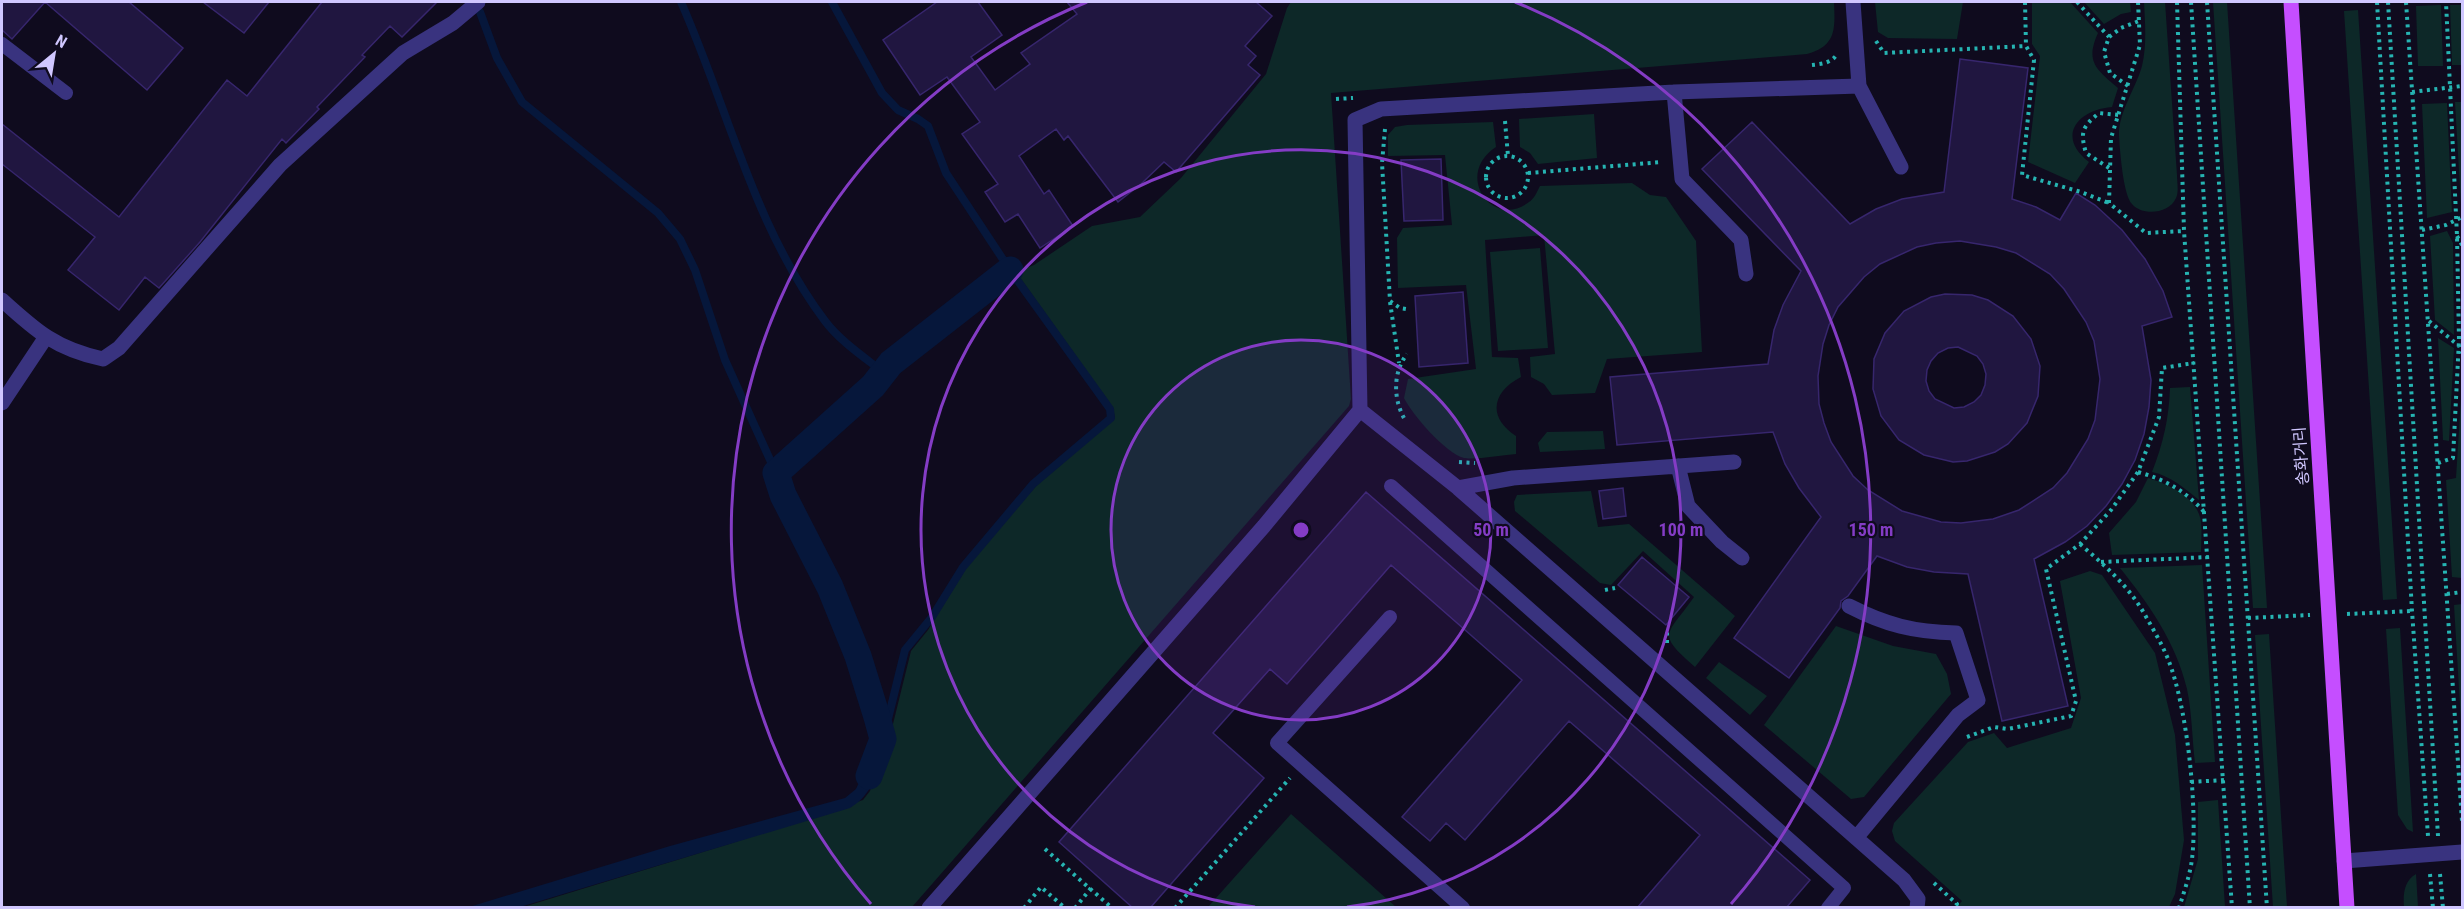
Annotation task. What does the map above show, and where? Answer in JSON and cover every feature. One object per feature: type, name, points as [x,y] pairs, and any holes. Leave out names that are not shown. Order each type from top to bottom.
[{"type":"main road","name":"송화거리","points":[[2291,2],[2347,908]]},
{"type":"street","points":[[2,300],[46,337],[76,353],[103,359],[119,348],[280,165],[403,53],[453,23],[478,2]]},
{"type":"street","points":[[1853,2],[1859,86],[1901,166]]},
{"type":"street","points":[[929,908],[1264,526],[1360,410],[1355,120],[1381,109],[1674,92],[1859,86]]},
{"type":"street","points":[[1674,92],[1682,179],[1741,240],[1746,274]]},
{"type":"street","points":[[2,403],[46,337]]},
{"type":"street","points":[[1360,410],[1458,488],[1904,880],[1918,898],[1917,908]]},
{"type":"street","points":[[1458,488],[1514,478],[1734,462]]},
{"type":"street","points":[[1678,466],[1688,506],[1722,542],[1742,558]]},
{"type":"street","points":[[1849,606],[1874,619],[1920,632],[1956,633],[1978,700],[1958,715],[1856,838]]},
{"type":"street","points":[[2344,861],[2463,852]]},
{"type":"lane","points":[[2,44],[66,93]]},
{"type":"lane","points":[[1391,486],[1844,888],[1828,908]]},
{"type":"lane","points":[[1390,617],[1277,743],[1462,908]]},
{"type":"path","points":[[2025,2],[2026,46],[2034,60],[2022,175],[2081,192],[2109,203],[2146,233],[2184,231]]},
{"type":"path","points":[[2077,2],[2109,37]]},
{"type":"path","points":[[2109,203],[2111,138],[2140,45],[2138,2]]},
{"type":"path","points":[[2177,2],[2184,231],[2209,557],[2232,908]]},
{"type":"path","points":[[2191,2],[2250,908]]},
{"type":"path","points":[[2207,2],[2267,908]]},
{"type":"path","points":[[2377,2],[2412,611],[2434,855],[2443,908]]},
{"type":"path","points":[[2388,2],[2434,855],[2433,908]]},
{"type":"path","points":[[2406,2],[2463,821]]},
{"type":"path","points":[[2438,463],[2452,458],[2461,339],[2446,2]]},
{"type":"path","points":[[2128,86],[2110,73],[2104,52],[2109,37],[2121,28],[2139,21]]},
{"type":"path","points":[[1875,38],[1884,53],[2026,46]]},
{"type":"path","points":[[2412,92],[2463,86]]},
{"type":"path","points":[[2109,168],[2086,153],[2082,138],[2086,124],[2099,113],[2119,115]]},
{"type":"path","points":[[1505,114],[1508,156]]},
{"type":"path","points":[[1390,125],[1384,130],[1382,163],[1390,301],[1399,364],[1396,381],[1397,405],[1411,424]]},
{"type":"path","points":[[1661,151],[1662,170]]},
{"type":"path","points":[[1508,156],[1517,158],[1524,164],[1528,174],[1528,183],[1524,191],[1516,197],[1507,199],[1490,190],[1486,182],[1486,172],[1498,158],[1508,156]]},
{"type":"path","points":[[1528,174],[1662,162]]},
{"type":"path","points":[[2422,230],[2455,222],[2463,217]]},
{"type":"path","points":[[2457,236],[2463,245]]},
{"type":"path","points":[[1390,301],[1406,309]]},
{"type":"path","points":[[2428,321],[2459,346],[2463,353]]},
{"type":"path","points":[[1399,364],[1407,354]]},
{"type":"path","points":[[1961,739],[1994,727],[2008,729],[2071,716],[2076,701],[2046,569],[2080,544],[2111,510],[2138,472],[2159,417],[2162,368],[2194,363]]},
{"type":"path","points":[[1449,457],[1458,462],[1485,462]]},
{"type":"path","points":[[2138,472],[2159,478],[2177,487],[2205,514]]},
{"type":"path","points":[[2080,544],[2115,574],[2144,613],[2168,660],[2181,704],[2191,782],[2192,860],[2179,908]]},
{"type":"path","points":[[2100,562],[2209,557]]},
{"type":"path","points":[[1599,587],[1606,590],[1615,588]]},
{"type":"path","points":[[2447,594],[2463,592]]},
{"type":"path","points":[[1667,629],[1667,646]]},
{"type":"path","points":[[1175,908],[1301,765]]},
{"type":"path","points":[[2191,782],[2224,780]]},
{"type":"path","points":[[1046,849],[1112,908]]},
{"type":"path","points":[[1932,881],[1957,904],[1954,908]]},
{"type":"path","points":[[1024,908],[1041,887],[1065,908]]},
{"type":"path","points":[[1075,908],[1090,888]]},
{"type":"green space","points":[[1291,2],[1834,2],[1834,28],[1829,41],[1824,46],[1807,54],[1331,93],[1351,399],[1349,406],[912,907],[520,908],[863,800],[870,791],[892,728],[911,651],[928,630],[966,568],[1003,523],[1036,486],[1115,418],[1113,408],[1016,272],[1034,265],[1092,226],[1140,217],[1181,178],[1266,74],[1287,8]]},
{"type":"green space","points":[[1875,2],[1963,2],[1957,39],[1888,38],[1878,32]]},
{"type":"green space","points":[[2032,2],[2070,2],[2098,33],[2093,51],[2095,64],[2118,88],[2112,107],[2089,113],[2075,126],[2074,143],[2079,153],[2089,162],[2075,183],[2028,162],[2040,56],[2032,44]]},
{"type":"green space","points":[[2084,2],[2130,2],[2131,12],[2121,14],[2104,24]]},
{"type":"green space","points":[[2144,2],[2165,2],[2178,190],[2173,203],[2156,212],[2143,211],[2132,204],[2129,199],[2122,172],[2119,136],[2121,118],[2144,58]]},
{"type":"green space","points":[[2213,2],[2227,2],[2267,608],[2253,608]]},
{"type":"green space","points":[[2441,5],[2443,66],[2418,66],[2416,6]]},
{"type":"green space","points":[[2450,5],[2462,5],[2462,65],[2452,65]]},
{"type":"green space","points":[[2358,10],[2397,599],[2383,600],[2344,11]]},
{"type":"green space","points":[[2455,102],[2462,102],[2461,205]]},
{"type":"green space","points":[[2447,103],[2452,212],[2427,218],[2422,104]]},
{"type":"green space","points":[[1594,114],[1597,158],[1538,164],[1530,153],[1520,147],[1519,119]]},
{"type":"green space","points":[[1493,122],[1496,147],[1484,159],[1478,171],[1478,184],[1483,196],[1491,204],[1503,209],[1515,209],[1529,202],[1540,186],[1632,183],[1650,195],[1666,197],[1696,241],[1702,352],[1607,359],[1595,393],[1552,395],[1544,384],[1531,377],[1530,357],[1555,354],[1544,235],[1485,240],[1492,357],[1518,358],[1521,377],[1504,390],[1497,405],[1500,421],[1516,436],[1516,454],[1464,458],[1448,449],[1421,423],[1404,398],[1408,379],[1476,369],[1466,285],[1398,288],[1397,238],[1403,228],[1452,225],[1445,155],[1388,156],[1388,135],[1395,127],[1407,125]]},
{"type":"green space","points":[[2447,231],[2453,243],[2454,335],[2435,320],[2430,236]]},
{"type":"green space","points":[[1540,248],[1548,348],[1498,351],[1490,252]]},
{"type":"green space","points":[[2438,338],[2454,348],[2449,441],[2443,440]]},
{"type":"green space","points":[[2462,382],[2462,578],[2452,577],[2446,480],[2456,478]]},
{"type":"green space","points":[[2190,387],[2199,500],[2171,479],[2152,472],[2165,431],[2170,388]]},
{"type":"green space","points":[[1603,431],[1605,449],[1540,452],[1538,443],[1547,432]]},
{"type":"green space","points":[[2148,478],[2178,491],[2195,507],[2201,523],[2201,552],[2112,555],[2109,533],[2136,502]]},
{"type":"green space","points":[[1591,491],[1598,527],[1629,524],[1735,616],[1695,667],[1674,647],[1669,634],[1694,597],[1643,551],[1611,585],[1600,583],[1515,511],[1514,502],[1517,495]]},
{"type":"green space","points":[[2202,565],[2215,762],[2195,763],[2189,698],[2176,656],[2151,610],[2120,568]]},
{"type":"green space","points":[[2090,571],[2102,575],[2155,653],[2175,735],[2184,840],[2175,894],[2169,907],[1957,907],[1962,901],[1895,841],[1892,831],[1894,823],[1968,742],[1994,733],[2007,748],[2071,728],[2081,698],[2060,581]]},
{"type":"green space","points":[[2462,604],[2462,739],[2454,605]]},
{"type":"green space","points":[[1836,626],[1893,646],[1936,654],[1947,674],[1951,694],[1864,797],[1851,799],[1764,725]]},
{"type":"green space","points":[[2400,628],[2413,832],[2407,829],[2398,815],[2386,629]]},
{"type":"green space","points":[[2269,634],[2287,907],[2273,907],[2255,635]]},
{"type":"green space","points":[[1719,662],[1767,696],[1750,715],[1706,678]]},
{"type":"green space","points":[[2218,800],[2225,907],[2184,907],[2198,859],[2198,802]]},
{"type":"green space","points":[[1291,814],[1396,907],[1208,907]]},
{"type":"green space","points":[[2416,874],[2418,907],[2404,907],[2405,888]]},
{"type":"water","points":[[878,742],[887,743],[874,780],[865,795],[850,808],[520,907],[469,907],[670,846],[845,798],[856,789]]},
{"type":"building","points":[[2,2],[45,2],[12,39],[2,30]]},
{"type":"building","points":[[45,2],[129,2],[183,48],[147,90]]},
{"type":"building","points":[[203,2],[269,2],[244,33]]},
{"type":"building","points":[[322,2],[437,2],[402,37],[390,26],[362,55],[365,57],[317,107],[319,109],[286,143],[282,139],[200,242],[159,288],[145,277],[119,310],[68,270],[95,237],[2,164],[2,124],[119,217],[227,80],[247,96]]},
{"type":"building","points":[[937,2],[978,2],[1002,35],[971,57],[995,90],[1030,64],[1021,53],[1077,14],[1067,2],[1256,2],[1272,16],[1245,46],[1256,56],[1248,65],[1260,75],[1176,172],[1164,162],[1118,202],[1068,136],[1064,140],[1056,129],[1019,156],[1044,194],[1049,190],[1073,226],[1040,248],[1018,214],[1005,222],[985,192],[998,184],[962,134],[980,122],[947,77],[920,95],[883,40]]},
{"type":"building","points":[[1960,59],[2028,68],[2012,199],[2036,207],[2060,220],[2076,193],[2095,205],[2122,230],[2145,259],[2163,291],[2172,317],[2142,326],[2151,380],[2149,407],[2144,434],[2135,460],[2122,484],[2087,526],[2065,542],[2034,559],[2068,706],[2002,721],[1968,574],[1934,572],[1907,567],[1877,556],[1848,596],[1841,601],[1840,608],[1789,678],[1734,638],[1821,517],[1799,488],[1785,464],[1773,432],[1617,445],[1610,377],[1768,364],[1774,330],[1783,305],[1801,271],[1702,169],[1752,122],[1850,224],[1876,209],[1902,199],[1944,192]],"holes":[[[1960,241],[2016,253],[2050,274],[2064,289],[2086,322],[2094,341],[2100,379],[2095,420],[2088,439],[2067,473],[2053,488],[2019,510],[1993,519],[1961,523],[1941,522],[1902,511],[1868,490],[1853,476],[1831,442],[1819,404],[1818,376],[1823,344],[1838,307],[1864,277],[1880,264],[1917,247],[1936,243]]]},
{"type":"building","points":[[1441,159],[1443,220],[1404,221],[1401,160]]},
{"type":"building","points":[[1463,292],[1468,363],[1419,367],[1415,296]]},
{"type":"building","points":[[1945,294],[1972,295],[1988,300],[2013,316],[2031,339],[2040,366],[2038,396],[2027,423],[2008,444],[1995,452],[1967,461],[1953,462],[1924,455],[1899,440],[1881,416],[1873,389],[1874,359],[1885,333],[1904,311],[1931,297]],"holes":[[[1958,347],[1977,356],[1986,374],[1981,395],[1964,407],[1954,408],[1935,399],[1926,381],[1927,370],[1938,353],[1948,348]]]},
{"type":"building","points":[[1623,488],[1626,516],[1603,519],[1599,491]]},
{"type":"building","points":[[1366,492],[1810,880],[1786,908],[1637,908],[1700,835],[1569,721],[1465,840],[1446,823],[1430,841],[1402,817],[1522,680],[1391,565],[1287,684],[1270,669],[1213,733],[1264,778],[1150,908],[1133,908],[1059,842]]},
{"type":"building","points":[[1642,557],[1689,597],[1666,625],[1618,585]]},
{"type":"waterway","points":[[681,2],[761,207],[800,285],[831,328],[883,372]]},
{"type":"waterway","points":[[832,2],[882,93],[898,110],[928,126],[946,173],[1010,270],[1110,409],[1111,418],[1033,484],[963,567],[932,617],[905,650],[883,739]]},
{"type":"waterway","points":[[480,12],[497,58],[522,102],[658,213],[680,239],[695,270],[725,360],[776,473]]},
{"type":"waterway","points":[[869,776],[883,739],[877,717],[858,656],[830,587],[783,495],[776,473],[873,386],[891,363],[1010,270]]}]
